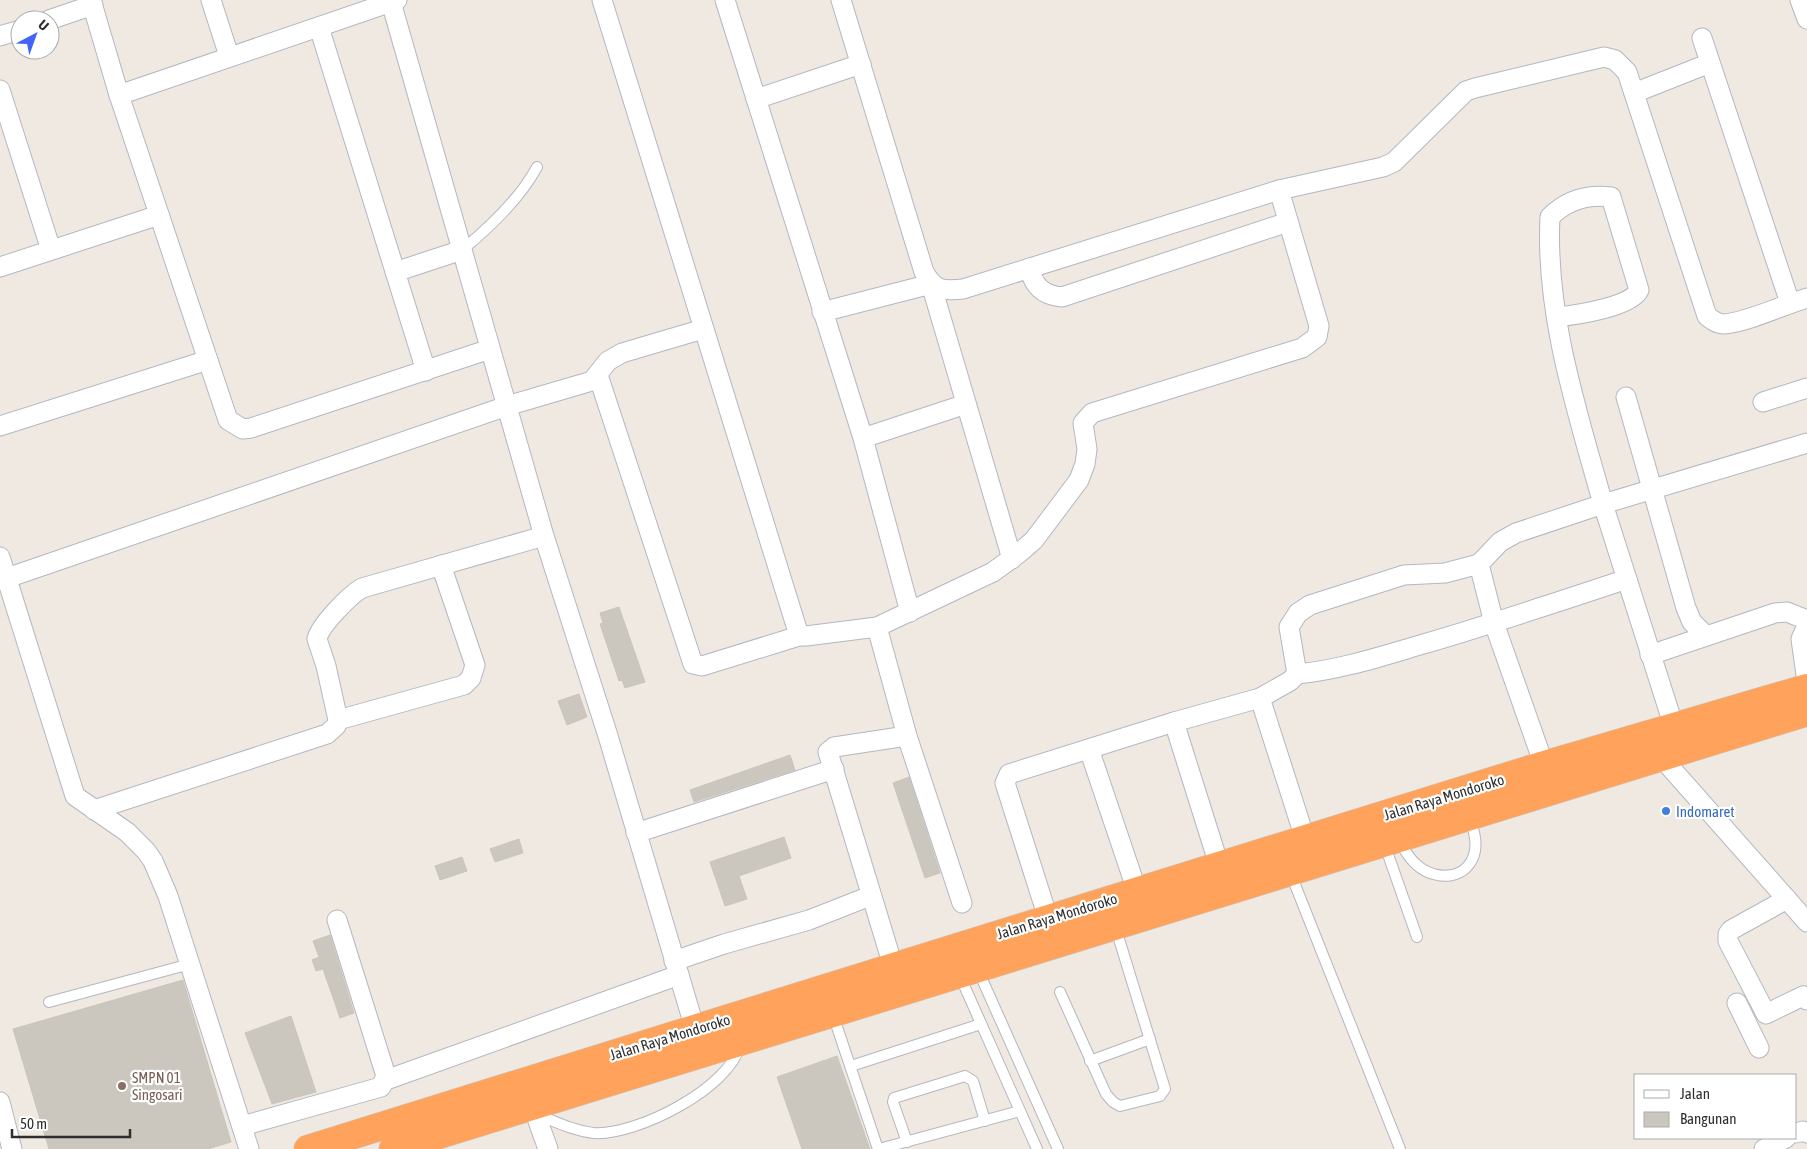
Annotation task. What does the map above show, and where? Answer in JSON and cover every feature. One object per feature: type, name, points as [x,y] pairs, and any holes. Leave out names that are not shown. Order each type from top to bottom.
[{"type":"highway","name":"Jalan Raya Mondoroko","points":[[392,1149],[699,1042],[897,980],[970,960],[1038,931],[1111,913],[1303,858],[1383,832],[1674,728],[1807,688]]},
{"type":"highway","name":"Jalan Raya Mondoroko","points":[[1383,832],[1469,816],[1564,768],[1662,758],[1807,712]]},
{"type":"highway","name":"Jalan Raya Mondoroko","points":[[1111,913],[1137,891],[1219,866],[1303,858]]},
{"type":"highway","name":"Jalan Raya Mondoroko","points":[[736,1030],[833,1014],[897,980]]},
{"type":"highway","name":"Jalan Raya Mondoroko","points":[[308,1149],[531,1101]]},
{"type":"street","points":[[211,0],[229,56]]},
{"type":"street","points":[[602,0],[800,636]]},
{"type":"street","points":[[725,0],[863,438],[910,612]]},
{"type":"street","points":[[841,0],[924,272],[930,284],[1012,559]]},
{"type":"street","points":[[1800,0],[1807,19]]},
{"type":"street","points":[[118,95],[394,1],[462,250],[544,536],[608,736],[699,1042]]},
{"type":"street","points":[[60,16],[92,3],[118,95],[228,420],[244,429],[490,349]]},
{"type":"street","points":[[319,27],[426,370]]},
{"type":"street","points":[[822,312],[930,284],[944,291],[963,290],[1279,190],[1383,167],[1394,162],[1466,91],[1604,57],[1615,60],[1627,72],[1707,316],[1714,322],[1724,324],[1799,301],[1702,38]]},
{"type":"street","points":[[1634,93],[1710,62]]},
{"type":"street","points":[[756,100],[861,64]]},
{"type":"street","points":[[0,90],[51,250]]},
{"type":"street","points":[[598,375],[693,664],[702,666],[800,636],[878,627],[993,572],[1034,540],[1078,480],[1085,464],[1086,450],[1082,423],[1092,413],[1302,348],[1317,337],[1320,326],[1279,190]]},
{"type":"street","points":[[1557,318],[1584,314],[1631,299],[1639,290],[1611,197],[1593,195],[1562,206],[1550,217],[1548,243],[1551,286],[1557,318],[1573,395],[1603,504],[1674,728]]},
{"type":"street","points":[[0,267],[159,214]]},
{"type":"street","points":[[1029,268],[1033,283],[1039,289],[1053,296],[1062,296],[1288,222]]},
{"type":"street","points":[[395,272],[462,250]]},
{"type":"street","points":[[7,578],[507,406],[592,381],[608,361],[622,353],[703,329]]},
{"type":"street","points":[[0,426],[208,360]]},
{"type":"street","points":[[1763,402],[1807,388]]},
{"type":"street","points":[[1626,397],[1686,608],[1692,622],[1706,636]]},
{"type":"street","points":[[863,438],[966,404]]},
{"type":"street","points":[[1297,674],[1289,628],[1298,613],[1310,605],[1404,575],[1445,573],[1479,564],[1500,542],[1516,533],[1603,504],[1807,443]]},
{"type":"street","points":[[94,810],[327,734],[336,726],[338,720],[326,666],[317,639],[321,630],[354,592],[441,564],[544,536]]},
{"type":"street","points":[[0,557],[75,796],[127,832],[153,861],[168,896],[249,1149]]},
{"type":"street","points":[[338,720],[464,685],[471,678],[475,665],[441,564]]},
{"type":"street","points":[[1479,564],[1494,624],[1564,768]]},
{"type":"street","points":[[1038,931],[1005,783],[1009,774],[1174,722],[1260,698],[1290,681],[1297,674],[1320,672],[1361,662],[1494,624],[1626,579]]},
{"type":"street","points":[[1650,655],[1782,612],[1807,620]]},
{"type":"street","points":[[1807,626],[1801,639],[1807,682]]},
{"type":"street","points":[[878,627],[905,728],[962,903]]},
{"type":"street","points":[[1260,698],[1303,858]]},
{"type":"street","points":[[1174,722],[1219,866]]},
{"type":"street","points":[[897,980],[870,896],[828,752],[834,747],[905,728]]},
{"type":"street","points":[[1089,749],[1137,891]]},
{"type":"street","points":[[1662,758],[1807,922]]},
{"type":"street","points":[[636,833],[834,769]]},
{"type":"street","points":[[242,1126],[382,1087],[386,1080],[676,968],[724,944],[809,920],[870,896]]},
{"type":"street","points":[[1787,899],[1728,934],[1728,941],[1764,1010],[1768,1014],[1803,996],[1807,1000]]},
{"type":"street","points":[[337,920],[386,1080]]},
{"type":"street","points":[[1737,1003],[1759,1048]]},
{"type":"street","points":[[1746,1020],[1764,1010]]},
{"type":"street","points":[[531,1101],[548,1149]]},
{"type":"street","points":[[0,1102],[12,1149]]},
{"type":"street","points":[[1764,1149],[1784,1139]]},
{"type":"lane","points":[[462,250],[512,202],[529,183],[538,167]]},
{"type":"lane","points":[[1383,832],[1416,865],[1432,875],[1447,877],[1459,873],[1472,861],[1475,850],[1475,834],[1469,816]]},
{"type":"lane","points":[[1383,832],[1417,937]]},
{"type":"lane","points":[[1303,858],[1400,1149]]},
{"type":"lane","points":[[1060,992],[1090,1061],[1106,1094],[1112,1102],[1120,1106],[1149,1101],[1160,1096],[1165,1089],[1111,913]]},
{"type":"lane","points":[[970,960],[981,1024],[1037,1149]]},
{"type":"lane","points":[[970,960],[1058,1149]]},
{"type":"lane","points":[[49,1002],[190,964]]},
{"type":"lane","points":[[833,1014],[879,1149],[1020,1111]]},
{"type":"lane","points":[[851,1066],[981,1024]]},
{"type":"lane","points":[[531,1101],[593,1133],[617,1131],[672,1110],[712,1085],[736,1058],[736,1030]]},
{"type":"lane","points":[[1090,1061],[1150,1039]]},
{"type":"lane","points":[[907,1142],[893,1102],[894,1098],[965,1076],[972,1081],[985,1121]]},
{"type":"building","points":[[619,607],[645,682],[625,688],[622,680],[619,681],[600,624],[603,623],[600,613]]},
{"type":"building","points":[[579,694],[587,717],[567,725],[558,701]]},
{"type":"building","points":[[790,755],[795,770],[694,802],[690,790]]},
{"type":"building","points":[[909,777],[940,873],[925,878],[893,783]]},
{"type":"building","points":[[784,837],[791,858],[739,876],[747,899],[725,906],[710,862]]},
{"type":"building","points":[[519,839],[523,853],[495,862],[490,849]]},
{"type":"building","points":[[462,857],[467,871],[440,880],[435,866]]},
{"type":"building","points":[[330,935],[354,1013],[340,1018],[323,969],[316,971],[312,960],[319,957],[313,941]]},
{"type":"building","name":"SMPN 01 Singosari","points":[[183,980],[231,1142],[208,1149],[49,1149],[13,1029]]},
{"type":"building","points":[[291,1016],[316,1092],[272,1104],[245,1033]]},
{"type":"building","points":[[837,1056],[870,1149],[802,1149],[777,1077]]},
{"type":"place","name":"Indomaret","points":[[1666,811]]},
{"type":"place","name":"SMPN 01 Singosari","points":[[122,1086]]}]
